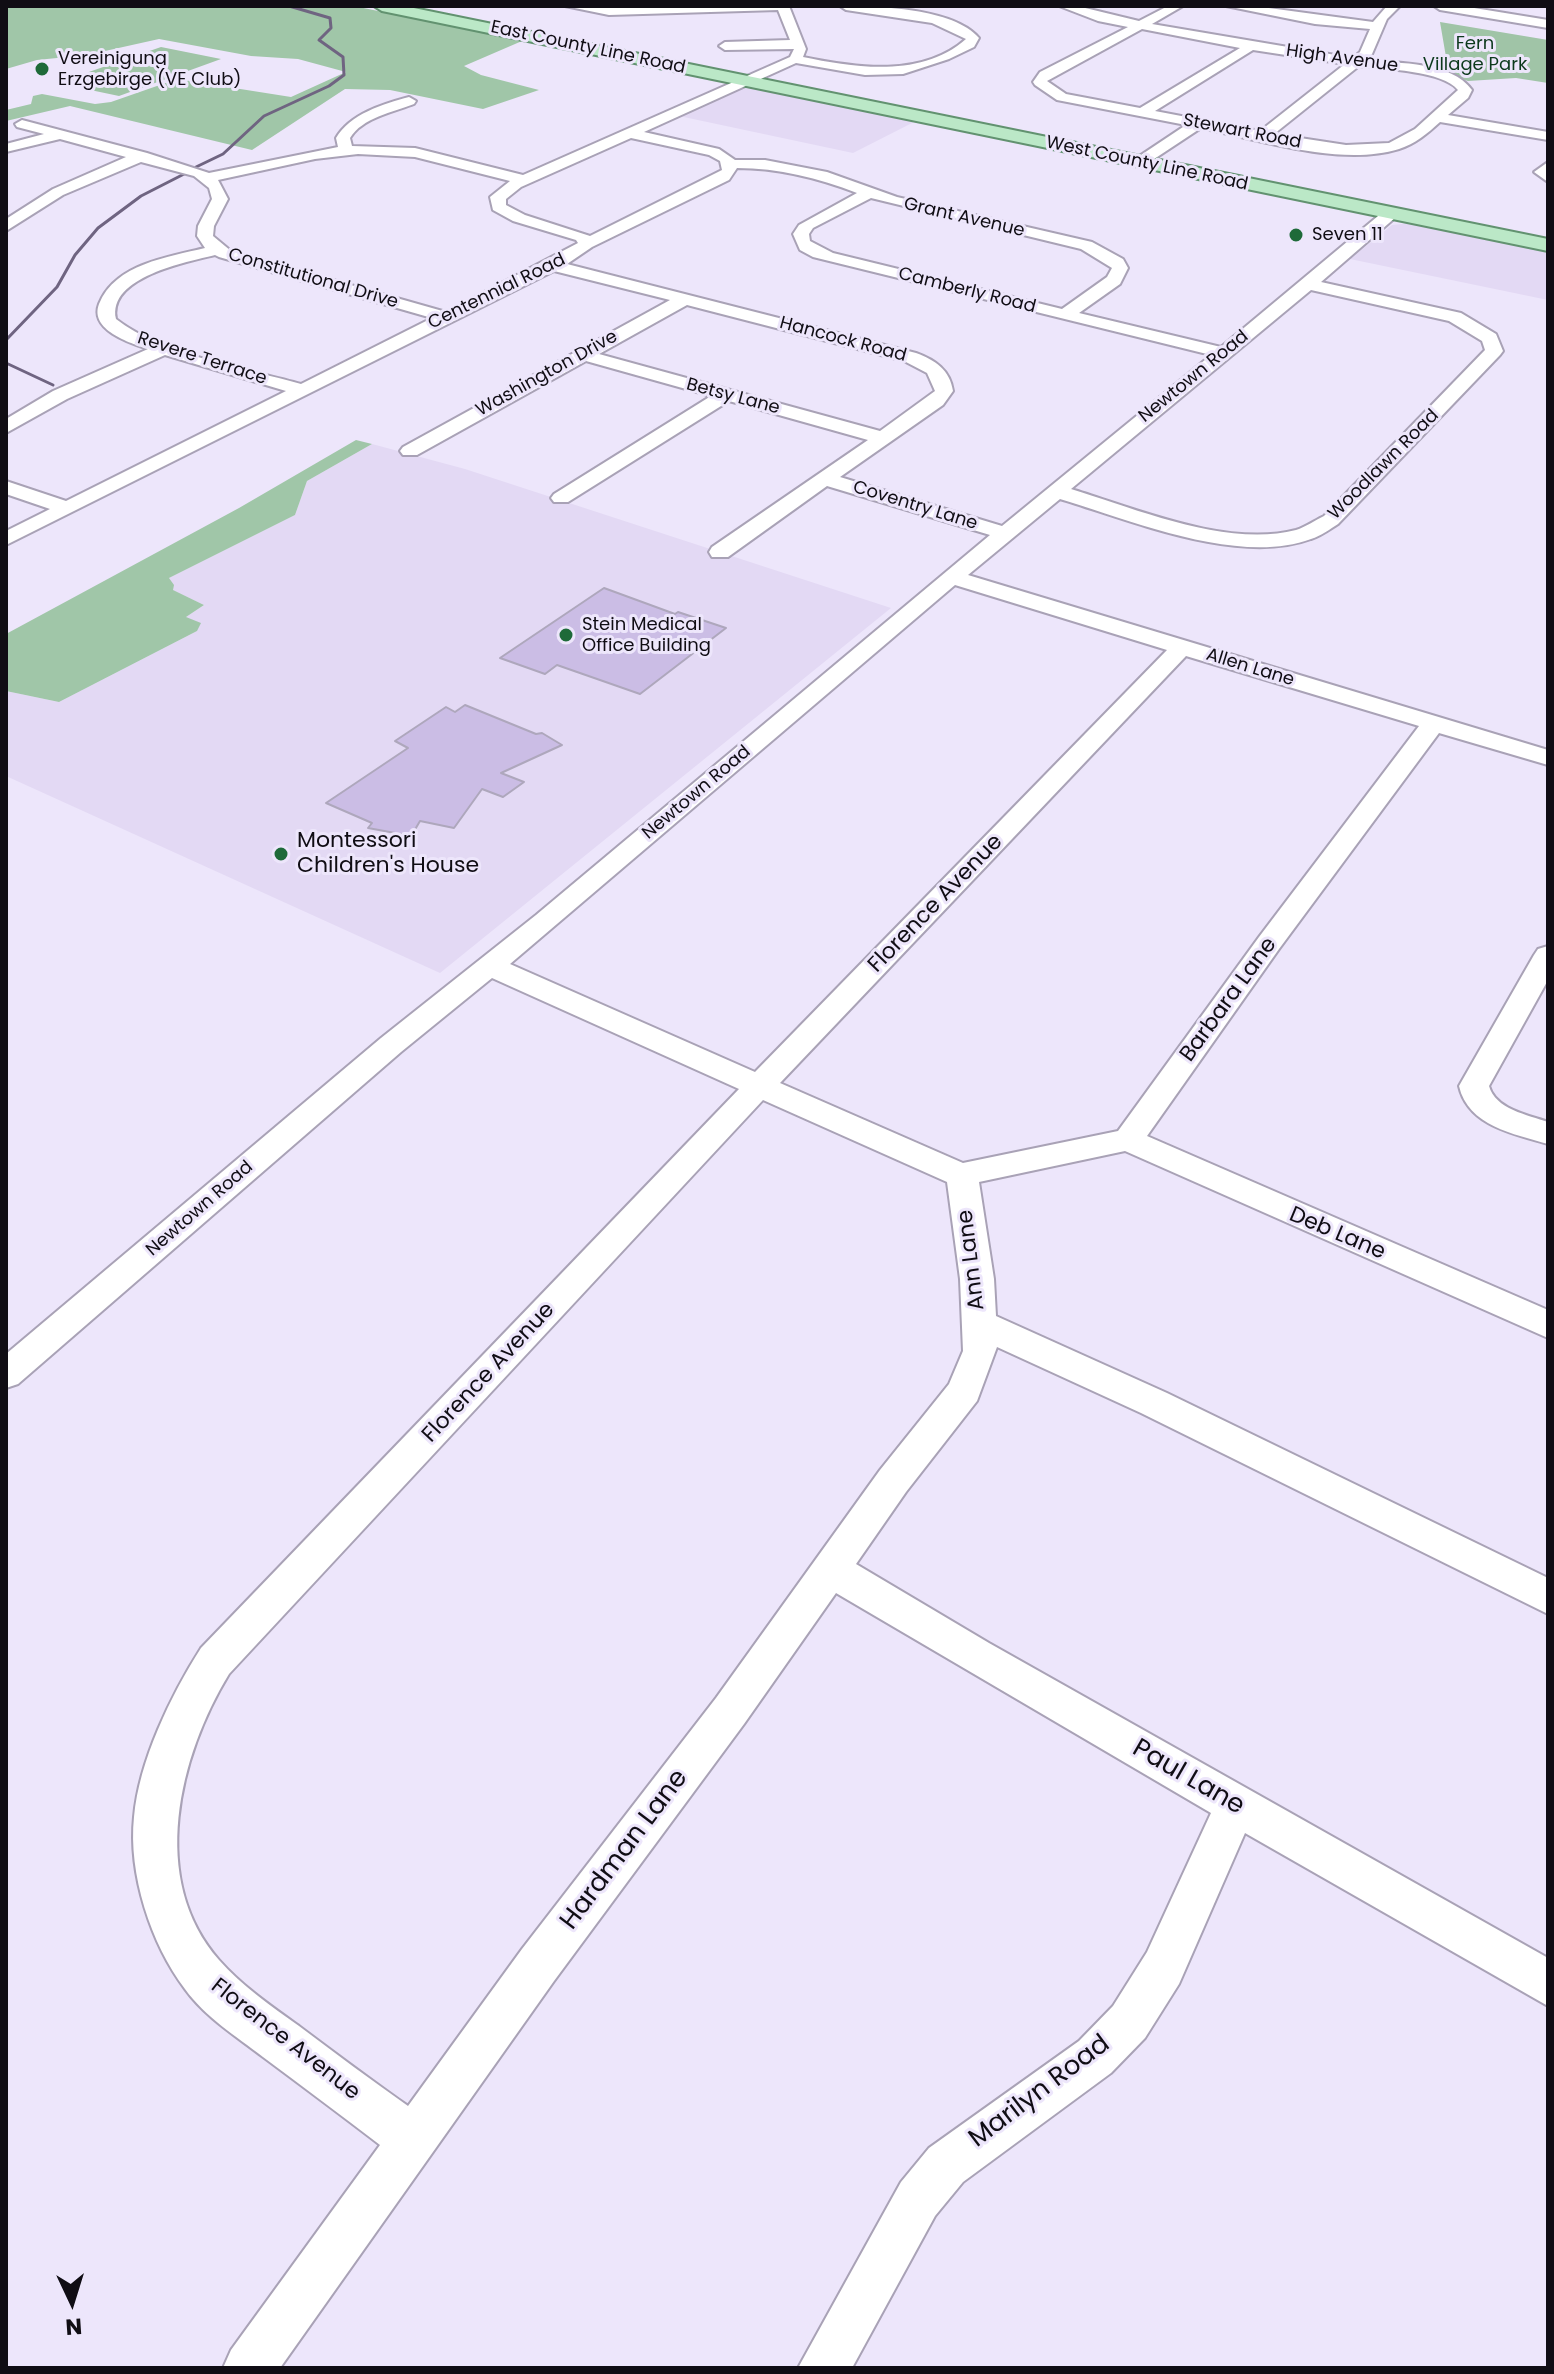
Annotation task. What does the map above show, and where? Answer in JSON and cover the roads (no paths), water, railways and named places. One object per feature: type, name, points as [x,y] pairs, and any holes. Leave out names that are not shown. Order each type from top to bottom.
[{"type":"main road","name":"East County Line Road","points":[[382,6],[747,81]]},
{"type":"main road","name":"West County Line Road","points":[[747,81],[1548,245]]},
{"type":"street","points":[[571,6],[609,11],[782,6],[798,43],[800,53],[795,59],[851,70],[896,72],[923,66],[972,41],[972,35],[959,27],[846,6]]},
{"type":"street","points":[[895,14],[913,6]]},
{"type":"street","name":"High Avenue","points":[[1065,6],[1087,15],[1253,45],[1433,72],[1464,86],[1463,95],[1436,117]]},
{"type":"street","points":[[1142,25],[1177,6]]},
{"type":"street","points":[[1232,6],[1315,20],[1378,26]]},
{"type":"street","points":[[1263,136],[1357,62],[1372,45],[1381,17],[1394,6]]},
{"type":"street","points":[[1440,6],[1548,24]]},
{"type":"street","name":"Stewart Road","points":[[1142,25],[1045,75],[1040,79],[1042,86],[1062,97],[1318,147],[1380,148],[1402,143],[1436,117]]},
{"type":"street","points":[[725,46],[798,43]]},
{"type":"street","points":[[1142,113],[1253,45]]},
{"type":"street","name":"Centennial Road","points":[[6,539],[552,265],[586,244],[579,234],[502,211],[498,207],[498,197],[524,180],[795,59]]},
{"type":"street","points":[[346,151],[343,138],[355,123],[409,101]]},
{"type":"street","points":[[1436,117],[1548,136]]},
{"type":"street","points":[[22,124],[192,170],[207,178],[346,151],[375,149],[411,152],[524,180]]},
{"type":"street","points":[[1140,162],[1198,124]]},
{"type":"street","points":[[586,244],[724,177],[730,170],[730,164],[721,155],[708,150],[629,133]]},
{"type":"street","points":[[6,148],[62,135]]},
{"type":"street","points":[[6,226],[58,192],[142,156]]},
{"type":"street","name":"Grant Avenue","points":[[730,164],[788,168],[835,178],[892,201],[1086,245],[1117,262],[1120,268],[1114,280],[1064,315]]},
{"type":"street","points":[[1548,166],[1541,172],[1548,177]]},
{"type":"street","name":"Constitutional Drive","points":[[207,178],[216,186],[220,199],[205,229],[208,242],[217,250],[248,262],[446,317]]},
{"type":"street","name":"Camberly Road","points":[[869,193],[807,225],[801,234],[802,242],[828,257],[1223,353]]},
{"type":"street","name":"Newtown Road","points":[[6,1374],[391,1045],[491,967],[951,577],[1390,214]]},
{"type":"street","name":"Revere Terrace","points":[[217,250],[142,272],[125,281],[110,298],[105,313],[110,324],[127,335],[164,349],[300,389]]},
{"type":"street","name":"Hancock Road","points":[[552,265],[926,364],[942,379],[942,394],[720,552]]},
{"type":"street","name":"Woodlawn Road","points":[[1055,491],[1225,538],[1270,541],[1311,533],[1331,520],[1494,351],[1493,343],[1484,333],[1455,317],[1308,284]]},
{"type":"street","name":"Washington Drive","points":[[410,451],[685,299]]},
{"type":"street","points":[[6,427],[60,395],[164,349]]},
{"type":"street","name":"Betsy Lane","points":[[583,355],[883,438]]},
{"type":"street","points":[[561,498],[726,395]]},
{"type":"street","name":"Coventry Lane","points":[[825,479],[1004,533]]},
{"type":"street","points":[[6,487],[67,508]]},
{"type":"street","name":"Allen Lane","points":[[951,577],[1548,758]]},
{"type":"street","name":"Florence Avenue","points":[[413,2140],[227,2001],[201,1974],[179,1939],[164,1896],[156,1851],[155,1817],[163,1778],[192,1698],[236,1637],[760,1085],[1182,647]]},
{"type":"street","name":"Barbara Lane","points":[[1128,1140],[1269,943],[1433,724]]},
{"type":"street","points":[[1548,955],[1474,1086],[1479,1103],[1494,1113],[1548,1133]]},
{"type":"street","points":[[491,967],[962,1176],[978,1170],[1128,1140]]},
{"type":"street","name":"Deb Lane","points":[[1128,1140],[1548,1325]]},
{"type":"street","name":"Ann Lane","points":[[962,1176],[977,1279],[980,1324],[1154,1403],[1548,1597]]},
{"type":"street","name":"Hardman Lane","points":[[249,2368],[538,1965],[730,1711],[893,1481],[964,1391],[980,1351],[980,1324]]},
{"type":"street","name":"Paul Lane","points":[[830,1569],[1548,1983]]},
{"type":"street","name":"Marilyn Road","points":[[824,2368],[918,2199],[946,2165],[1095,2057],[1129,2022],[1163,1968],[1236,1805]]},
{"type":"waterway","points":[[196,167],[223,154],[264,116],[329,86],[344,75],[343,57],[319,40],[331,28],[330,18],[289,6]]},
{"type":"waterway","points":[[6,340],[57,287],[75,255],[98,228],[141,196],[188,172]]},
{"type":"waterway","points":[[6,363],[53,385]]},
{"type":"place","name":"Vereinigung Erzgebirge (VE Club)","points":[[42,69]]},
{"type":"place","name":"Seven 11","points":[[1296,235]]},
{"type":"place","name":"Stein Medical Office Building","points":[[566,635]]},
{"type":"place","name":"Montessori Children's House","points":[[281,854]]},
{"type":"park label","name":"Fern Village Park","points":[[1475,54]]}]
